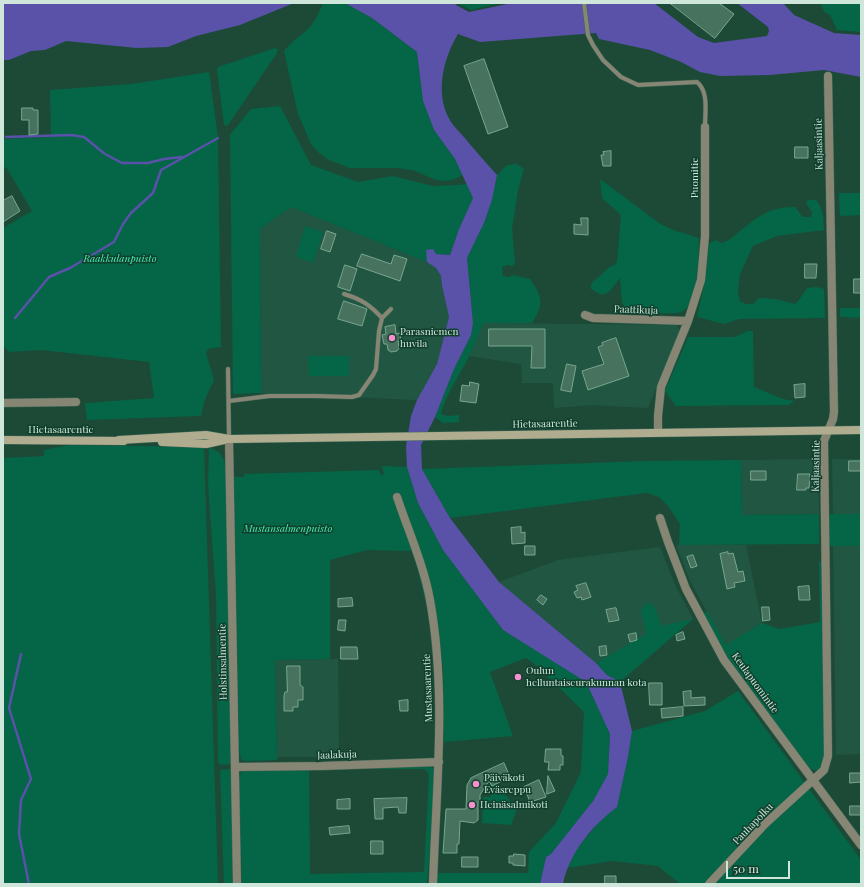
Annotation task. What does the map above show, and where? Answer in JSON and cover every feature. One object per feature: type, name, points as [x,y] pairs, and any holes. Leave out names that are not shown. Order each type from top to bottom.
[{"type":"street","name":"Kaljaasintie","points":[[814,780],[824,770],[828,756],[824,441],[833,419],[834,412],[828,76]]},
{"type":"street","name":"Puomitie","points":[[658,432],[661,387],[688,321],[702,280],[705,236],[706,127]]},
{"type":"street","name":"Paattikuja","points":[[585,315],[593,318],[688,321]]},
{"type":"street","points":[[3,403],[76,402]]},
{"type":"street","name":"Hietasaarentie","points":[[3,440],[119,440],[206,435],[229,439],[861,430]]},
{"type":"street","name":"Holstinsalmentie","points":[[229,439],[237,884]]},
{"type":"street","name":"Mustasaarentie","points":[[397,497],[423,572],[430,600],[439,674],[439,762],[433,884]]},
{"type":"street","name":"Keulapuomintie","points":[[660,518],[686,589],[724,660],[861,845]]},
{"type":"street","name":"Jaalakuja","points":[[235,767],[439,762]]},
{"type":"street","name":"Pauhapolku","points":[[709,884],[765,824],[814,780]]},
{"type":"lane","name":"Puomitie","points":[[584,3],[588,34],[603,60],[621,77],[638,85],[697,82],[702,86],[705,92],[706,127]]},
{"type":"lane","points":[[344,294],[358,299],[373,308],[382,318]]},
{"type":"lane","points":[[229,401],[269,396],[346,397],[359,395],[376,369],[379,331],[382,318],[391,309]]},
{"type":"lane","points":[[228,369],[229,439]]},
{"type":"shaded area","points":[[3,3],[294,3],[240,25],[196,36],[168,47],[137,48],[66,41],[45,50],[31,51],[9,60],[3,60]]},
{"type":"shaded area","points":[[345,3],[456,3],[456,5],[469,12],[512,3],[654,3],[698,37],[714,43],[767,36],[769,31],[768,27],[737,3],[783,3],[794,15],[834,33],[861,35],[861,77],[824,70],[770,75],[720,76],[700,72],[681,62],[650,50],[599,39],[596,33],[480,42],[458,34],[448,54],[442,77],[443,100],[446,111],[454,126],[497,175],[492,200],[484,223],[467,258],[473,323],[471,335],[454,369],[435,417],[421,445],[422,469],[450,518],[499,582],[596,663],[607,675],[620,682],[632,731],[617,807],[599,822],[583,841],[571,861],[563,884],[540,884],[546,857],[551,854],[593,801],[608,774],[610,734],[586,682],[503,630],[443,550],[418,503],[407,467],[406,446],[411,416],[417,400],[437,364],[449,317],[441,276],[436,268],[427,262],[426,250],[433,249],[436,254],[450,255],[459,229],[473,198],[455,159],[434,130],[423,101],[417,52],[372,18]]},
{"type":"shaded area","points":[[291,207],[427,262],[436,268],[441,276],[449,317],[437,364],[417,400],[261,393],[260,229]]},
{"type":"shaded area","points":[[484,323],[676,325],[680,330],[648,408],[592,405],[554,408],[553,383],[522,383],[521,364],[469,356],[476,337]]},
{"type":"shaded area","points":[[818,459],[819,514],[742,515],[741,460]]},
{"type":"shaded area","points":[[832,459],[861,459],[861,514],[833,514]]},
{"type":"shaded area","points":[[833,540],[861,540],[861,754],[836,755]]},
{"type":"shaded area","points":[[676,545],[746,545],[762,623],[726,646],[690,581]]},
{"type":"shaded area","points":[[660,547],[676,587],[693,619],[596,663],[499,582],[558,560]]},
{"type":"shaded area","points":[[338,659],[339,757],[277,757],[275,660]]},
{"type":"green space","points":[[323,3],[345,3],[372,18],[417,52],[423,101],[434,130],[455,159],[463,175],[452,180],[443,181],[436,180],[415,171],[399,168],[350,168],[329,160],[319,153],[311,144],[298,114],[284,51],[310,27]]},
{"type":"green space","points":[[457,3],[502,3],[471,10]]},
{"type":"green space","points":[[820,3],[861,3],[861,32],[837,30],[830,15],[825,13]]},
{"type":"green space","points":[[275,48],[278,49],[277,53],[228,125],[225,126],[217,69],[218,67]]},
{"type":"green space","name":"Raakkulanpuisto","points":[[209,72],[218,138],[221,347],[208,349],[206,353],[214,380],[205,399],[201,416],[87,420],[85,403],[154,398],[149,362],[41,350],[9,352],[3,345],[3,228],[32,211],[6,167],[4,168],[3,139],[51,137],[50,90],[131,84]]},
{"type":"green space","points":[[280,106],[311,165],[358,182],[393,176],[433,186],[467,184],[473,198],[459,229],[450,255],[435,254],[427,250],[427,262],[291,207],[260,229],[261,393],[233,394],[230,135],[251,109]]},
{"type":"green space","points":[[517,164],[524,169],[518,190],[512,229],[515,263],[513,266],[508,265],[502,267],[503,276],[509,277],[513,275],[530,279],[540,296],[539,311],[532,323],[484,323],[469,357],[449,392],[441,414],[448,416],[459,415],[459,422],[443,423],[435,417],[454,369],[471,335],[473,323],[467,258],[484,223],[492,200],[497,175],[507,165]]},
{"type":"green space","points":[[600,179],[659,223],[673,230],[699,238],[698,267],[694,290],[687,308],[681,312],[626,312],[622,302],[620,278],[609,292],[602,295],[591,289],[593,282],[617,262],[621,215],[602,198]]},
{"type":"green space","points":[[839,193],[861,193],[861,215],[840,216]]},
{"type":"green space","points":[[808,200],[816,200],[819,203],[823,214],[824,230],[777,236],[753,246],[740,274],[738,292],[740,301],[746,304],[753,304],[759,298],[776,299],[795,304],[807,288],[817,287],[824,289],[825,318],[739,319],[724,324],[697,317],[705,281],[709,244],[715,240],[722,243],[729,240],[759,217],[775,209],[795,207],[803,217],[811,217],[812,212],[806,203]]},
{"type":"green space","points":[[305,226],[323,232],[313,263],[296,257]]},
{"type":"green space","points":[[840,308],[861,308],[861,318],[840,317]]},
{"type":"green space","points":[[748,331],[753,331],[754,387],[783,399],[794,401],[789,405],[676,406],[665,391],[688,337],[734,337]]},
{"type":"green space","points":[[308,356],[349,356],[349,376],[309,376]]},
{"type":"green space","points":[[68,445],[204,447],[218,884],[3,884],[3,458],[44,456],[44,450]]},
{"type":"green space","points":[[209,448],[216,450],[221,454],[227,467],[231,764],[222,765],[218,763],[216,594],[208,485]]},
{"type":"green space","points":[[741,460],[742,515],[819,514],[819,544],[679,545],[680,524],[668,506],[659,497],[647,493],[450,518],[422,469],[646,461]]},
{"type":"green space","name":"Mustansalmenpuisto","points":[[382,466],[407,467],[418,503],[443,550],[503,630],[542,652],[586,682],[610,734],[608,774],[593,801],[551,855],[546,857],[540,884],[437,884],[437,873],[528,873],[529,852],[556,823],[581,772],[584,712],[537,666],[526,658],[490,672],[513,736],[444,742],[443,667],[438,629],[431,624],[413,551],[367,550],[330,560],[330,659],[275,660],[277,760],[245,761],[241,759],[239,749],[234,477],[244,477],[244,474],[379,470],[381,475],[384,475]]},
{"type":"green space","points":[[829,514],[861,514],[861,546],[829,546]]},
{"type":"green space","points":[[822,560],[825,764],[818,771],[810,769],[806,765],[726,656],[702,614],[707,611],[726,645],[762,623],[780,629],[820,622],[819,562]]},
{"type":"green space","points":[[647,602],[655,607],[661,626],[693,619],[620,682],[607,675],[596,663],[646,634],[641,610]]},
{"type":"green space","points":[[738,691],[861,860],[861,884],[680,884],[658,866],[612,861],[567,868],[577,849],[603,817],[617,806],[632,731],[705,711]]},
{"type":"green space","points":[[428,766],[433,768],[436,777],[427,884],[242,884],[239,779],[241,772],[244,769],[345,767],[347,770],[309,770],[310,874],[424,872],[429,774],[425,769],[374,769],[374,767]]},
{"type":"green space","points":[[231,769],[233,884],[224,884],[220,770]]},
{"type":"green space","points":[[495,782],[517,809],[511,825],[482,823],[483,797],[490,797],[492,794],[489,785]]},
{"type":"building","points":[[670,3],[719,3],[734,14],[715,38]]},
{"type":"building","points":[[484,59],[508,127],[488,134],[464,66]]},
{"type":"building","points":[[22,108],[33,108],[33,110],[38,110],[38,134],[29,135],[29,120],[22,120]]},
{"type":"building","points":[[795,147],[808,147],[808,158],[795,158]]},
{"type":"building","points":[[611,151],[611,166],[603,166],[601,155],[604,155],[603,152]]},
{"type":"building","points":[[12,196],[20,211],[3,222],[3,201]]},
{"type":"building","points":[[581,218],[588,218],[588,235],[574,234],[574,224],[581,225]]},
{"type":"building","points":[[327,231],[336,234],[330,252],[321,249]]},
{"type":"building","points":[[362,254],[391,264],[394,255],[407,259],[400,281],[357,266]]},
{"type":"building","points":[[805,264],[817,264],[816,278],[805,278]]},
{"type":"building","points":[[345,265],[357,269],[350,291],[338,287]]},
{"type":"building","points":[[854,279],[861,279],[861,293],[854,293]]},
{"type":"building","points":[[344,301],[367,309],[362,326],[338,319]]},
{"type":"building","name":"Parasniemen huvila","points":[[395,325],[396,334],[400,333],[401,341],[398,341],[399,348],[397,351],[391,352],[388,350],[387,344],[384,344],[382,335],[386,334],[385,327]]},
{"type":"building","points":[[489,329],[545,329],[545,368],[531,368],[532,346],[489,346]]},
{"type":"building","points":[[616,338],[629,376],[588,390],[582,371],[604,364],[598,347],[603,345],[602,343]]},
{"type":"building","points":[[567,364],[576,366],[571,392],[561,390]]},
{"type":"building","points":[[470,382],[479,384],[476,403],[460,401],[462,385],[469,386]]},
{"type":"building","points":[[805,384],[805,397],[795,398],[794,385]]},
{"type":"building","points":[[849,461],[861,461],[861,471],[849,471]]},
{"type":"building","points":[[751,471],[766,471],[766,480],[751,480]]},
{"type":"building","points":[[798,474],[810,474],[809,488],[806,488],[806,490],[797,490]]},
{"type":"building","points":[[521,527],[521,533],[525,532],[525,543],[512,544],[511,528]]},
{"type":"building","points":[[525,546],[535,546],[535,555],[525,555]]},
{"type":"building","points":[[728,552],[728,554],[733,553],[738,572],[743,571],[745,581],[734,583],[735,587],[727,589],[720,554]]},
{"type":"building","points":[[693,555],[697,566],[691,568],[687,557]]},
{"type":"building","points":[[586,583],[591,597],[582,600],[581,597],[577,598],[574,592],[578,590],[576,586]]},
{"type":"building","points":[[809,586],[810,600],[799,600],[798,587]]},
{"type":"building","points":[[541,595],[547,599],[543,605],[537,600]]},
{"type":"building","points":[[352,598],[353,606],[338,607],[338,599]]},
{"type":"building","points":[[762,607],[769,607],[770,620],[763,621]]},
{"type":"building","points":[[616,608],[619,620],[609,622],[606,610]]},
{"type":"building","points":[[339,620],[346,620],[345,631],[338,630]]},
{"type":"building","points":[[683,632],[685,639],[677,641],[676,635]]},
{"type":"building","points":[[636,633],[637,640],[630,642],[628,635]]},
{"type":"building","points":[[606,646],[607,655],[600,656],[599,647]]},
{"type":"building","points":[[341,647],[357,647],[358,659],[341,659]]},
{"type":"building","points":[[287,666],[300,666],[300,685],[303,687],[303,700],[298,700],[298,707],[293,707],[293,711],[284,711],[284,696],[285,692],[287,692]]},
{"type":"building","points":[[649,683],[662,683],[662,705],[650,705]]},
{"type":"building","points":[[691,691],[691,698],[705,697],[705,705],[684,706],[683,692]]},
{"type":"building","points":[[408,700],[408,711],[400,711],[399,701]]},
{"type":"building","points":[[683,707],[683,716],[662,718],[661,709]]},
{"type":"building","points":[[546,749],[561,749],[563,765],[560,765],[560,770],[548,770],[549,762],[545,762]]},
{"type":"building","name":"Heinäsalmikoti","points":[[504,763],[510,777],[492,786],[489,781],[480,795],[480,800],[478,802],[478,820],[474,823],[460,821],[457,853],[443,853],[446,809],[466,809],[467,785],[471,778]]},
{"type":"building","points":[[850,773],[861,773],[861,782],[850,783]]},
{"type":"building","points":[[548,776],[555,791],[547,794]]},
{"type":"building","points":[[539,780],[546,797],[530,802],[524,787]]},
{"type":"building","points":[[407,798],[406,813],[399,813],[398,807],[383,808],[383,819],[375,819],[374,799]]},
{"type":"building","points":[[350,799],[350,809],[337,809],[337,800]]},
{"type":"building","points":[[850,806],[861,806],[861,815],[850,815]]},
{"type":"building","points":[[349,826],[350,833],[330,835],[329,828]]},
{"type":"building","points":[[371,841],[383,841],[383,854],[371,854]]},
{"type":"building","points":[[514,854],[525,855],[525,866],[513,865],[513,863],[509,863],[509,856],[513,856]]},
{"type":"building","points":[[462,857],[478,857],[478,867],[462,867]]},
{"type":"building","points":[[605,876],[616,876],[616,884],[605,884]]},
{"type":"waterway","points":[[6,137],[71,135],[84,137],[105,154],[122,163],[148,163],[182,157]]},
{"type":"waterway","points":[[15,318],[49,277],[70,268],[114,242],[123,224],[131,213],[153,193],[161,170],[218,138]]},
{"type":"waterway","points":[[21,654],[9,708],[31,779],[21,800],[19,834],[29,884]]},
{"type":"place","name":"Parasniemen huvila","points":[[392,338]]},
{"type":"place","name":"Oulun helluntaiseurakunnan kota","points":[[518,677]]},
{"type":"place","name":"Päiväkoti Eväsreppu","points":[[476,784]]},
{"type":"place","name":"Heinäsalmikoti","points":[[472,805]]}]
